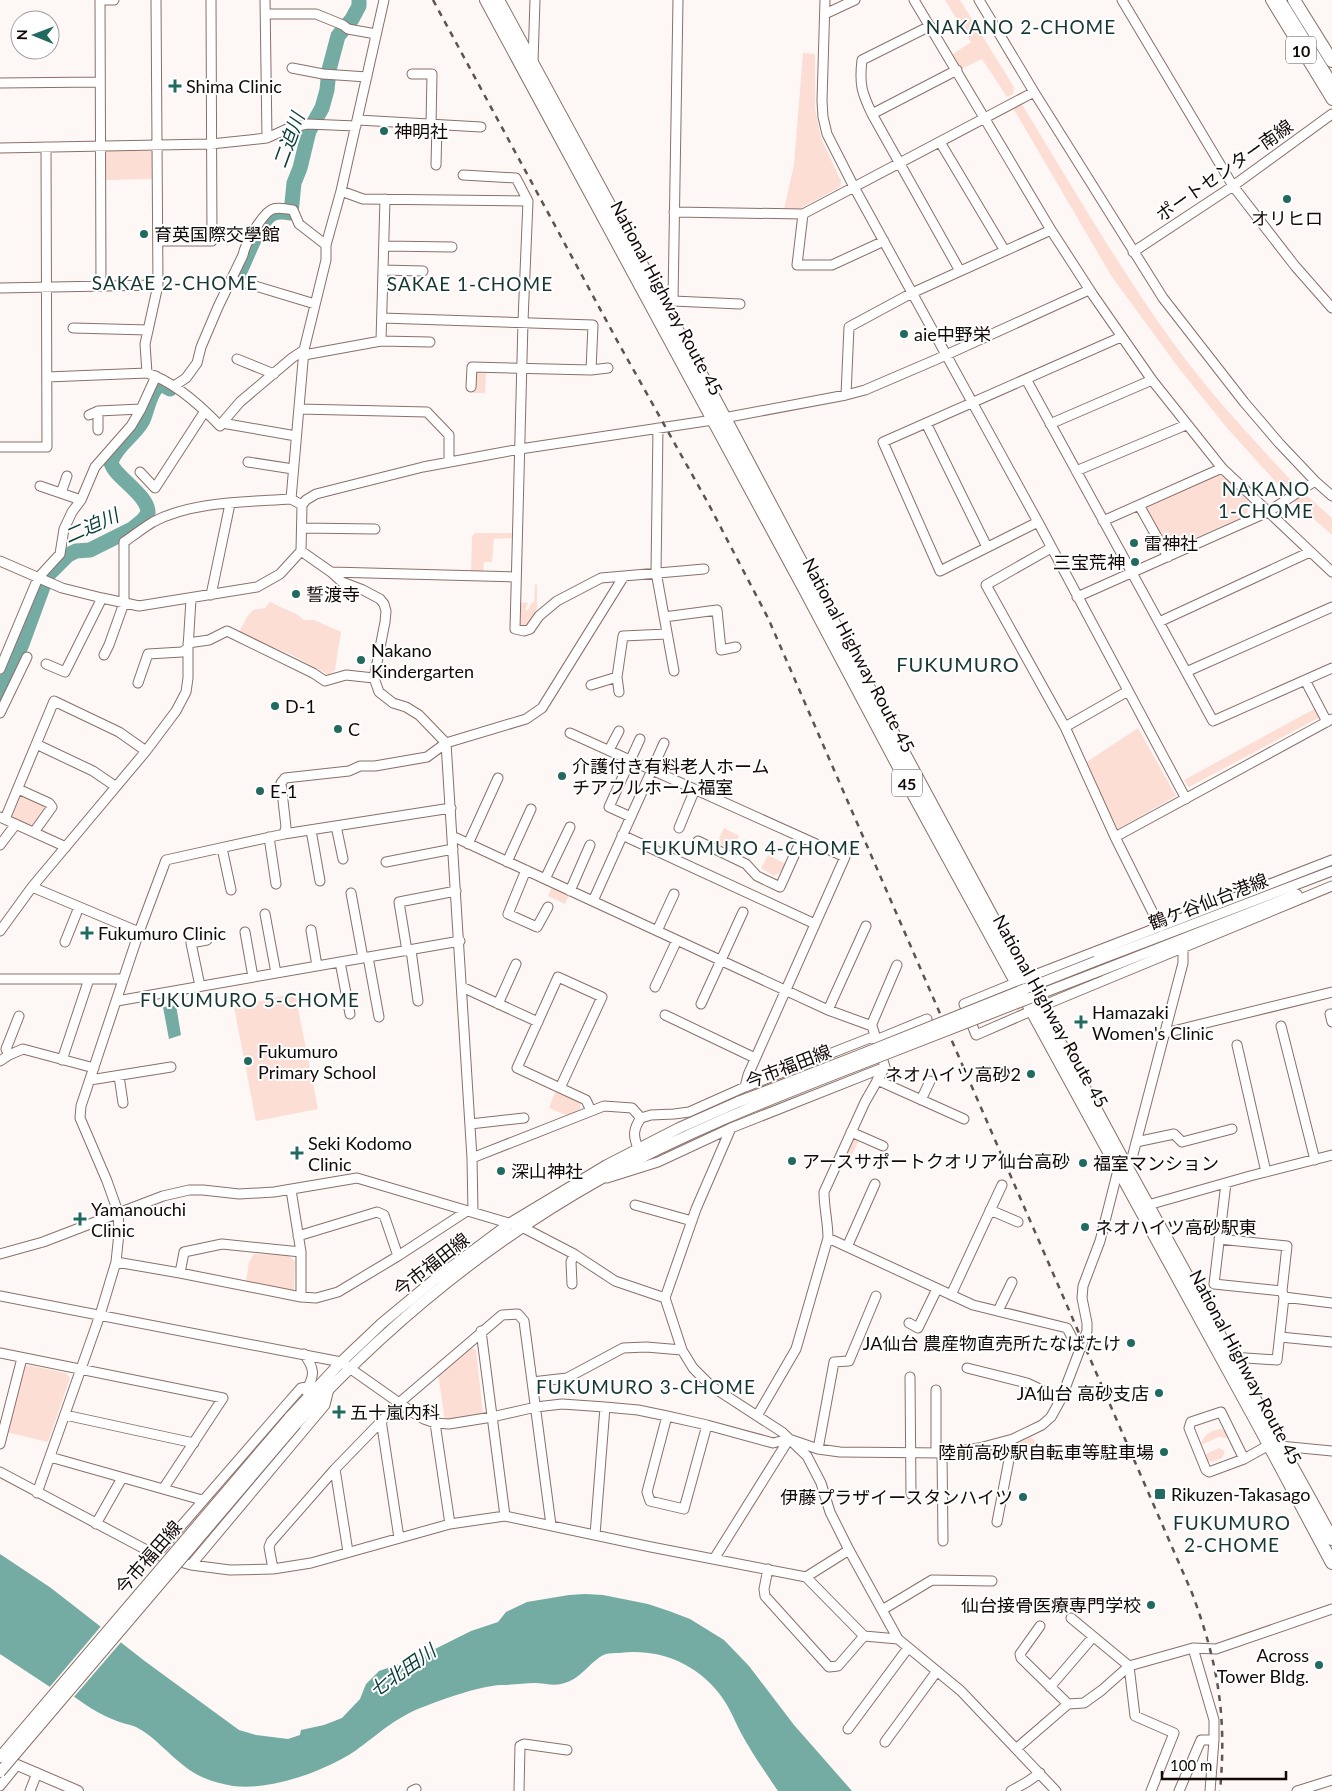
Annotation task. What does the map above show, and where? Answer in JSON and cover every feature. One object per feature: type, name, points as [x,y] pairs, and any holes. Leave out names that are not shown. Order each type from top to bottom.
[{"type":"highway","name":"National Highway Route 45","points":[[486,0],[719,419]]},
{"type":"highway","name":"National Highway Route 45","points":[[498,0],[719,419],[910,788],[1028,995],[1274,1446],[1332,1539]]},
{"type":"highway","points":[[1279,0],[1332,85]]},
{"type":"highway","points":[[1295,0],[1332,61]]},
{"type":"highway","name":"National Highway Route 45","points":[[1122,1167],[1148,1206],[1231,1357],[1332,1563]]},
{"type":"main road","name":"10","points":[[1271,0],[1332,100]]},
{"type":"main road","name":"10","points":[[1295,0],[1332,54]]},
{"type":"main road","name":"今市福田線","points":[[0,1772],[293,1421],[297,1409],[346,1365],[414,1309],[522,1227],[598,1181],[679,1139],[857,1061],[1028,995]]},
{"type":"main road","name":"今市福田線","points":[[78,1791],[0,1758],[151,1578],[293,1421],[329,1389],[346,1365],[381,1324],[509,1224],[638,1148],[738,1102],[857,1061]]},
{"type":"street","points":[[101,286],[100,0],[114,0]]},
{"type":"street","points":[[0,669],[42,580],[60,554],[64,529],[72,512],[81,500],[95,467],[131,426],[141,409],[151,375],[145,344],[158,285],[156,0]]},
{"type":"street","points":[[158,241],[212,240],[211,0]]},
{"type":"street","points":[[265,0],[267,138]]},
{"type":"street","points":[[291,499],[304,353],[314,304],[326,260],[326,245],[341,191],[384,0]]},
{"type":"street","points":[[533,65],[535,0]]},
{"type":"street","points":[[678,0],[673,301],[740,304]]},
{"type":"street","points":[[825,0],[822,100],[827,134],[1186,799]]},
{"type":"street","points":[[825,14],[855,0]]},
{"type":"street","points":[[914,0],[1051,230],[1121,337],[1152,380],[1222,468],[1332,572]]},
{"type":"street","points":[[979,0],[1034,92],[1163,298],[1238,395],[1279,443],[1332,496]]},
{"type":"street","points":[[1122,0],[1233,186],[1295,266],[1332,308]]},
{"type":"street","points":[[266,14],[316,14],[345,27],[376,34]]},
{"type":"street","points":[[930,26],[862,60],[860,73],[861,90],[872,114],[960,271]]},
{"type":"street","points":[[292,68],[327,75],[367,76]]},
{"type":"street","points":[[872,114],[957,70]]},
{"type":"street","points":[[412,74],[432,74],[436,165]]},
{"type":"street","points":[[0,83],[100,82]]},
{"type":"street","points":[[674,212],[803,214],[1034,92]]},
{"type":"street","name":"ポートセンター南線","points":[[1133,252],[1233,186],[1332,114]]},
{"type":"street","points":[[0,148],[211,144],[267,138],[289,128],[311,124],[357,123],[481,127]]},
{"type":"street","points":[[940,142],[1005,251]]},
{"type":"street","points":[[0,447],[47,447],[46,147]]},
{"type":"street","points":[[463,176],[516,178],[528,201],[521,368],[515,629],[524,631],[530,629],[539,616],[557,601],[601,578],[704,568]]},
{"type":"street","points":[[341,191],[363,199],[528,201]]},
{"type":"street","points":[[381,341],[384,198]]},
{"type":"street","points":[[174,386],[186,378],[197,363],[201,347],[245,247],[266,214],[274,208],[290,209],[299,224],[326,245]]},
{"type":"street","points":[[803,214],[797,265],[832,266],[884,240]]},
{"type":"street","points":[[846,394],[849,327],[912,293],[1051,230]]},
{"type":"street","points":[[384,246],[452,247]]},
{"type":"street","points":[[383,270],[423,271]]},
{"type":"street","points":[[232,279],[314,304]]},
{"type":"street","points":[[0,288],[158,285]]},
{"type":"street","points":[[0,561],[42,580],[102,598],[139,606],[257,587],[280,574],[301,551],[302,505],[316,494],[449,462],[520,449],[719,419],[865,390],[1090,290]]},
{"type":"street","points":[[382,318],[523,321],[593,325],[591,370]]},
{"type":"street","points":[[73,328],[148,330]]},
{"type":"street","points":[[1038,522],[940,571],[883,442],[1121,337]]},
{"type":"street","points":[[222,423],[240,402],[292,358],[304,353],[381,341],[430,342]]},
{"type":"street","points":[[237,359],[274,374]]},
{"type":"street","points":[[471,387],[472,367],[591,370],[608,368]]},
{"type":"street","points":[[47,376],[151,375],[174,386],[220,426],[222,423],[296,436]]},
{"type":"street","points":[[1026,379],[1213,721],[1332,668]]},
{"type":"street","points":[[1050,424],[1152,380]]},
{"type":"street","points":[[299,408],[427,412],[449,435],[449,462]]},
{"type":"street","points":[[89,415],[98,411],[141,409]]},
{"type":"street","points":[[98,411],[98,430]]},
{"type":"street","points":[[140,472],[155,488],[205,411]]},
{"type":"street","points":[[926,423],[988,547]]},
{"type":"street","points":[[1076,471],[1186,425]]},
{"type":"street","points":[[658,428],[656,572],[674,671]]},
{"type":"street","points":[[248,462],[293,469]]},
{"type":"street","points":[[1103,521],[1222,468]]},
{"type":"street","points":[[61,494],[67,476]]},
{"type":"street","points":[[1077,597],[1268,512],[1316,481]]},
{"type":"street","points":[[40,486],[81,500]]},
{"type":"street","points":[[104,655],[124,603],[124,542],[153,522],[180,511],[230,504],[291,499],[302,505]]},
{"type":"street","points":[[211,594],[230,504]]},
{"type":"street","points":[[1139,505],[1168,557]]},
{"type":"street","points":[[302,528],[375,529]]},
{"type":"street","points":[[1051,548],[986,585],[1065,727],[1115,837],[1160,927]]},
{"type":"street","points":[[301,551],[342,582],[363,590],[380,599],[384,604],[386,611],[385,622],[374,678],[379,692],[393,703],[406,707],[419,716],[446,743],[460,941],[472,1158],[470,1212]]},
{"type":"street","points":[[1159,622],[1310,552]]},
{"type":"street","points":[[331,572],[515,577]]},
{"type":"street","points":[[284,834],[286,827],[281,784],[285,778],[348,771],[360,766],[375,766],[427,757],[446,743],[526,719],[542,708],[624,576]]},
{"type":"street","points":[[46,664],[65,672],[102,598]]},
{"type":"street","points":[[0,931],[32,887],[170,721],[186,692],[191,599]]},
{"type":"street","points":[[1186,672],[1332,607]]},
{"type":"street","points":[[664,617],[717,610],[721,650],[736,647]]},
{"type":"street","points":[[138,683],[148,654],[182,652],[188,645],[209,640],[227,631],[313,673],[325,682],[346,675],[374,678]]},
{"type":"street","points":[[619,692],[617,677],[623,636],[667,634]]},
{"type":"street","points":[[0,713],[28,656]]},
{"type":"street","points":[[591,685],[617,677]]},
{"type":"street","points":[[1115,837],[1330,720],[1305,680]]},
{"type":"street","points":[[1065,727],[1128,691]]},
{"type":"street","points":[[66,847],[3,818],[18,789],[54,701],[119,732],[146,751]]},
{"type":"street","points":[[609,750],[619,730]]},
{"type":"street","points":[[570,733],[844,857],[755,1058],[745,1087]]},
{"type":"street","points":[[631,817],[610,807],[640,739]]},
{"type":"street","points":[[593,901],[664,743]]},
{"type":"street","points":[[36,744],[93,771],[115,786]]},
{"type":"street","points":[[468,844],[498,778]]},
{"type":"street","points":[[18,789],[49,802],[52,807],[34,832]]},
{"type":"street","points":[[679,828],[695,789]]},
{"type":"street","points":[[37,1493],[100,1315],[116,1262],[119,1232],[118,1212],[107,1180],[80,1118],[81,1106],[139,932],[166,860],[284,834],[451,808]]},
{"type":"street","points":[[507,862],[531,809]]},
{"type":"street","points":[[0,845],[16,824]]},
{"type":"street","points":[[336,826],[343,859]]},
{"type":"street","points":[[545,879],[570,827]]},
{"type":"street","points":[[311,830],[320,880]]},
{"type":"street","points":[[622,835],[815,924]]},
{"type":"street","points":[[452,836],[828,1010],[871,1026]]},
{"type":"street","points":[[269,837],[276,884]]},
{"type":"street","points":[[698,841],[746,864],[757,876],[780,887],[802,838]]},
{"type":"street","points":[[570,890],[590,845]]},
{"type":"street","points":[[222,848],[231,890]]},
{"type":"street","points":[[386,862],[453,849]]},
{"type":"street","points":[[1332,860],[1160,927],[1028,995],[976,1035],[964,1004],[1028,995],[1183,949],[1332,886]]},
{"type":"street","points":[[526,870],[508,914],[537,927],[548,907]]},
{"type":"street","name":"鶴ケ谷仙台港線","points":[[1028,995],[1096,961],[1332,870]]},
{"type":"street","name":"鶴ケ谷仙台港線","points":[[1028,995],[1100,971],[1332,881]]},
{"type":"street","points":[[32,887],[139,932]]},
{"type":"street","points":[[418,1001],[399,902],[456,891]]},
{"type":"street","points":[[351,893],[379,1017]]},
{"type":"street","points":[[657,931],[674,894]]},
{"type":"street","points":[[65,942],[79,907]]},
{"type":"street","points":[[701,1004],[742,912]]},
{"type":"street","points":[[265,914],[276,973]]},
{"type":"street","points":[[828,1010],[866,926]]},
{"type":"street","points":[[311,930],[317,966]]},
{"type":"street","points":[[245,932],[253,977]]},
{"type":"street","points":[[200,986],[191,943],[207,940]]},
{"type":"street","points":[[655,987],[677,940]]},
{"type":"street","points":[[117,1001],[460,941]]},
{"type":"street","points":[[0,1296],[304,1354],[346,1365],[424,1419],[435,1423],[450,1424],[536,1407],[562,1404],[638,1410],[707,1425],[773,1443],[789,1439],[818,1449],[840,1452],[910,1451],[939,1453],[979,1448],[1013,1439],[1042,1425],[1050,1416],[1061,1399],[1087,1331],[1082,1298],[1083,1286],[1100,1241],[1122,1167],[1132,1158],[1183,963],[1183,949]]},
{"type":"street","points":[[340,962],[350,1014]]},
{"type":"street","points":[[498,1004],[516,964]]},
{"type":"street","points":[[885,1067],[871,1026],[897,965]]},
{"type":"street","points":[[560,1088],[602,997],[558,977],[516,1068],[586,1100],[591,1111]]},
{"type":"street","points":[[0,979],[123,979]]},
{"type":"street","points":[[62,1060],[89,979]]},
{"type":"street","points":[[462,987],[538,1022]]},
{"type":"street","points":[[1165,1033],[1332,992]]},
{"type":"street","points":[[1332,1014],[1330,1014],[1332,1022]]},
{"type":"street","points":[[665,1015],[755,1058]]},
{"type":"street","points":[[9,1055],[6,1049],[19,1016]]},
{"type":"street","points":[[638,1148],[635,1142],[634,1131],[641,1118],[651,1115],[689,1112],[745,1087],[927,1019]]},
{"type":"street","points":[[1281,1026],[1315,1160]]},
{"type":"street","points":[[1238,1045],[1266,1172]]},
{"type":"street","points":[[0,1061],[23,1049],[94,1068]]},
{"type":"street","points":[[90,1080],[171,1067]]},
{"type":"street","points":[[757,1416],[796,1349],[828,1238],[824,1192],[865,1102],[885,1067]]},
{"type":"street","points":[[598,1181],[658,1162],[731,1128],[885,1067]]},
{"type":"street","points":[[119,1076],[124,1103]]},
{"type":"street","points":[[877,1080],[964,1119]]},
{"type":"street","points":[[921,1100],[930,1081]]},
{"type":"street","points":[[472,1158],[604,1106],[632,1108],[641,1118]]},
{"type":"street","points":[[470,1124],[524,1118]]},
{"type":"street","points":[[731,1128],[692,1221],[665,1298],[682,1350],[693,1368],[711,1386],[789,1439],[807,1456],[821,1483],[830,1512],[898,1639],[962,1691],[1056,1791]]},
{"type":"street","points":[[1136,1142],[1174,1134],[1182,1142],[1232,1129]]},
{"type":"street","points":[[851,1132],[883,1146]]},
{"type":"street","points":[[1148,1206],[1266,1172],[1332,1156]]},
{"type":"street","points":[[0,1254],[43,1242],[163,1196],[189,1190],[239,1194],[291,1190],[357,1178],[522,1227],[574,1254],[615,1281],[665,1298]]},
{"type":"street","points":[[1226,1183],[1214,1284],[1332,1303]]},
{"type":"street","points":[[847,1247],[875,1184]]},
{"type":"street","points":[[951,1295],[1002,1185]]},
{"type":"street","points":[[291,1190],[301,1252],[300,1297]]},
{"type":"street","points":[[635,1205],[692,1221]]},
{"type":"street","points":[[990,1210],[1018,1222]]},
{"type":"street","points":[[298,1236],[377,1212],[384,1215],[398,1256]]},
{"type":"street","points":[[116,1262],[300,1297],[316,1298],[338,1292],[470,1212]]},
{"type":"street","points":[[828,1238],[973,1305],[1067,1328],[1079,1351]]},
{"type":"street","points":[[1219,1239],[1287,1246],[1277,1360],[1231,1357]]},
{"type":"street","points":[[180,1273],[184,1252],[222,1244],[301,1252]]},
{"type":"street","points":[[572,1284],[571,1262],[574,1254]]},
{"type":"street","points":[[998,1311],[1012,1282]]},
{"type":"street","points":[[909,1323],[918,1328],[936,1289]]},
{"type":"street","points":[[818,1449],[834,1362],[849,1361],[876,1296]]},
{"type":"street","points":[[273,1569],[269,1547],[272,1542],[335,1469],[398,1402],[480,1331],[502,1315],[518,1314],[524,1321],[551,1525]]},
{"type":"street","points":[[480,1331],[505,1516]]},
{"type":"street","points":[[1280,1337],[1332,1342]]},
{"type":"street","points":[[532,1382],[567,1378],[623,1348],[646,1346],[682,1350]]},
{"type":"street","points":[[0,1353],[224,1398],[162,1489]]},
{"type":"street","points":[[297,1409],[312,1378],[312,1366],[304,1354]]},
{"type":"street","points":[[0,1444],[22,1358]]},
{"type":"street","points":[[967,1368],[1027,1383],[1061,1399]]},
{"type":"street","points":[[910,1377],[911,1494]]},
{"type":"street","points":[[156,1555],[301,1388],[308,1387]]},
{"type":"street","points":[[191,1565],[325,1405],[329,1389]]},
{"type":"street","points":[[936,1390],[943,1541]]},
{"type":"street","points":[[595,1535],[606,1407]]},
{"type":"street","points":[[1244,1459],[1222,1412],[1189,1424],[1206,1470],[1209,1472],[1244,1459],[1274,1446],[1332,1451]]},
{"type":"street","points":[[65,1415],[194,1443]]},
{"type":"street","points":[[667,1416],[647,1492],[650,1502],[684,1509],[707,1425]]},
{"type":"street","points":[[381,1420],[399,1538]]},
{"type":"street","points":[[435,1423],[450,1524]]},
{"type":"street","points":[[714,1559],[789,1439]]},
{"type":"street","points":[[996,1522],[1013,1439]]},
{"type":"street","points":[[50,1458],[202,1500]]},
{"type":"street","points":[[335,1469],[348,1552]]},
{"type":"street","points":[[0,1472],[156,1555],[191,1565],[230,1570],[273,1569],[311,1562],[450,1524],[505,1516],[806,1577],[864,1636],[898,1639]]},
{"type":"street","points":[[96,1524],[122,1478]]},
{"type":"street","points":[[806,1577],[849,1550]]},
{"type":"street","points":[[768,1569],[764,1589],[765,1596],[829,1667],[838,1666],[864,1636]]},
{"type":"street","points":[[882,1610],[932,1580],[992,1581]]},
{"type":"street","points":[[1016,1748],[1068,1704],[1084,1703],[1129,1666],[1193,1648],[1216,1649],[1332,1609]]},
{"type":"street","points":[[1071,1618],[1129,1666],[1135,1716],[1174,1733],[1151,1791]]},
{"type":"street","points":[[1040,1626],[1020,1654],[1021,1658],[1068,1704]]},
{"type":"street","points":[[1050,1687],[1094,1637]]},
{"type":"street","points":[[848,1729],[908,1648]]},
{"type":"street","points":[[1193,1648],[1214,1720],[1210,1791]]},
{"type":"street","points":[[885,1742],[938,1671]]},
{"type":"street","points":[[1179,1791],[1201,1740],[1214,1740]]},
{"type":"street","points":[[519,1791],[520,1746],[524,1744],[567,1750]]},
{"type":"street","points":[[0,1786],[18,1765]]},
{"type":"street","points":[[30,1791],[37,1773]]},
{"type":"street","points":[[1011,1791],[1040,1773]]},
{"type":"street","points":[[1303,1790],[1332,1780]]},
{"type":"shaded area","points":[[945,0],[960,0],[1014,87],[1013,94],[1007,97],[982,59],[961,69],[953,54],[971,42]]},
{"type":"shaded area","points":[[803,53],[815,54],[815,108],[821,138],[841,181],[840,187],[799,209],[784,209],[794,165]]},
{"type":"shaded area","points":[[1021,103],[1153,315],[1188,363],[1217,398],[1295,485],[1285,492],[1227,428],[1178,367],[1112,277],[1013,108]]},
{"type":"shaded area","points":[[105,151],[154,151],[153,179],[105,180]]},
{"type":"shaded area","points":[[486,370],[485,393],[473,393],[474,372]]},
{"type":"shaded area","points":[[1217,474],[1224,476],[1250,503],[1246,516],[1167,550],[1144,507]]},
{"type":"shaded area","points":[[1303,492],[1332,518],[1332,535],[1294,502]]},
{"type":"shaded area","points":[[475,533],[513,533],[512,538],[494,539],[492,562],[484,562],[483,574],[471,574],[472,537]]},
{"type":"shaded area","points":[[535,584],[537,585],[537,609],[525,628],[518,628],[517,602],[528,603],[525,610],[528,610],[532,602],[534,603]]},
{"type":"shaded area","points":[[270,602],[298,615],[304,620],[314,620],[341,632],[335,670],[329,675],[292,655],[239,632],[253,610],[265,608]]},
{"type":"shaded area","points":[[1316,708],[1320,717],[1189,787],[1184,780]]},
{"type":"shaded area","points":[[1138,728],[1176,796],[1118,829],[1085,763]]},
{"type":"shaded area","points":[[19,791],[49,807],[34,829],[12,818],[10,812]]},
{"type":"shaded area","points":[[724,828],[739,836],[733,851],[717,843]]},
{"type":"shaded area","points":[[768,855],[786,864],[782,871],[774,876],[761,868]]},
{"type":"shaded area","points":[[553,885],[570,893],[565,904],[548,896]]},
{"type":"shaded area","points":[[295,993],[318,1109],[256,1121],[234,1007]]},
{"type":"shaded area","points":[[555,1092],[580,1102],[580,1110],[568,1116],[549,1108]]},
{"type":"shaded area","points":[[859,1140],[846,1168],[839,1164],[849,1141]]},
{"type":"shaded area","points":[[254,1254],[288,1255],[295,1261],[294,1289],[290,1293],[251,1285],[246,1281],[249,1262]]},
{"type":"shaded area","points":[[469,1346],[476,1350],[483,1414],[445,1421],[438,1373]]},
{"type":"shaded area","points":[[27,1365],[66,1373],[70,1378],[48,1442],[6,1432],[21,1370]]},
{"type":"shaded area","points":[[1221,1429],[1225,1431],[1227,1438],[1219,1437],[1201,1445],[1208,1434]]},
{"type":"shaded area","points":[[1031,1437],[1045,1452],[1041,1458],[1017,1455],[1019,1443]]},
{"type":"shaded area","points":[[1219,1448],[1225,1451],[1222,1458],[1212,1462],[1207,1461],[1206,1454]]},
{"type":"water","points":[[176,1005],[181,1035],[169,1039],[163,1007]]},
{"type":"water","name":"七北田川","points":[[0,1554],[51,1588],[146,1662],[239,1730],[256,1735],[288,1739],[300,1735],[301,1730],[324,1725],[342,1718],[360,1699],[366,1684],[379,1671],[419,1657],[471,1631],[498,1622],[506,1612],[527,1602],[585,1594],[603,1595],[648,1604],[690,1619],[724,1640],[749,1666],[794,1725],[852,1791],[778,1791],[741,1733],[725,1702],[708,1682],[698,1673],[674,1659],[661,1655],[633,1652],[606,1654],[575,1678],[561,1684],[531,1683],[492,1686],[462,1693],[431,1704],[395,1721],[343,1758],[297,1778],[248,1787],[220,1783],[206,1779],[188,1769],[143,1731],[98,1712],[58,1685],[50,1687],[0,1654]]},
{"type":"pier","points":[[102,1625],[122,1641],[73,1698],[57,1687],[48,1689]]},
{"type":"waterway","name":"二迫川","points":[[238,275],[257,233],[267,218],[276,212],[291,213],[294,183],[300,168],[309,131],[322,108],[338,36],[352,19],[359,6],[359,0]]},
{"type":"waterway","name":"二迫川","points":[[0,702],[5,682],[22,644],[47,576],[68,555],[76,551],[90,550],[132,529],[148,513],[143,499],[117,473],[111,462],[117,451],[142,422],[151,396],[157,387],[161,384],[170,389]]},
{"type":"railway","points":[[433,0],[619,344],[708,503],[768,618],[1192,1593],[1208,1643],[1218,1690],[1222,1738],[1220,1791]]},
{"type":"place","name":"Shima Clinic","points":[[175,86]]},
{"type":"place","name":"神明社","points":[[384,131]]},
{"type":"place","name":"オリヒロ","points":[[1287,199]]},
{"type":"place","name":"育英国際交學館","points":[[144,234]]},
{"type":"place","name":"aie中野栄","points":[[904,334]]},
{"type":"place","name":"雷神社","points":[[1134,543]]},
{"type":"place","name":"三宝荒神","points":[[1135,562]]},
{"type":"place","name":"誓渡寺","points":[[296,594]]},
{"type":"place","name":"Nakano Kindergarten","points":[[361,660]]},
{"type":"place","name":"D-1","points":[[275,706]]},
{"type":"place","name":"C","points":[[338,729]]},
{"type":"place","name":"介護付き有料老人ホーム チアフルホーム福室","points":[[562,776]]},
{"type":"place","name":"E-1","points":[[260,791]]},
{"type":"place","name":"Fukumuro Clinic","points":[[87,933]]},
{"type":"place","name":"Hamazaki Women's Clinic","points":[[1081,1022]]},
{"type":"place","name":"Fukumuro Primary School","points":[[248,1061]]},
{"type":"place","name":"ネオハイツ高砂2","points":[[1031,1074]]},
{"type":"place","name":"Seki Kodomo Clinic","points":[[297,1153]]},
{"type":"place","name":"アースサポートクオリア仙台高砂","points":[[792,1161]]},
{"type":"place","name":"福室マンション","points":[[1083,1163]]},
{"type":"place","name":"深山神社","points":[[501,1171]]},
{"type":"place","name":"Yamanouchi Clinic","points":[[80,1219]]},
{"type":"place","name":"ネオハイツ高砂駅東","points":[[1085,1227]]},
{"type":"place","name":"JA仙台 農産物直売所たなばたけ","points":[[1131,1343]]},
{"type":"place","name":"JA仙台 高砂支店","points":[[1159,1393]]},
{"type":"place","name":"五十嵐内科","points":[[339,1412]]},
{"type":"place","name":"陸前高砂駅自転車等駐車場","points":[[1164,1452]]},
{"type":"place","name":"Rikuzen-Takasago","points":[[1160,1494]]},
{"type":"place","name":"伊藤プラザイースタンハイツ","points":[[1023,1497]]},
{"type":"place","name":"仙台接骨医療専門学校","points":[[1151,1605]]},
{"type":"place","name":"Across Tower Bldg.","points":[[1319,1665]]},
{"type":"district","name":"NAKANO 2-CHOME","points":[[1021,26]]},
{"type":"district","name":"SAKAE 2-CHOME","points":[[175,282]]},
{"type":"district","name":"SAKAE 1-CHOME","points":[[470,283]]},
{"type":"district","name":"NAKANO 1-CHOME","points":[[1266,499]]},
{"type":"district","name":"FUKUMURO","points":[[958,664]]},
{"type":"district","name":"FUKUMURO 4-CHOME","points":[[751,847]]},
{"type":"district","name":"FUKUMURO 5-CHOME","points":[[250,999]]},
{"type":"district","name":"FUKUMURO 3-CHOME","points":[[646,1386]]},
{"type":"district","name":"FUKUMURO 2-CHOME","points":[[1232,1533]]}]
